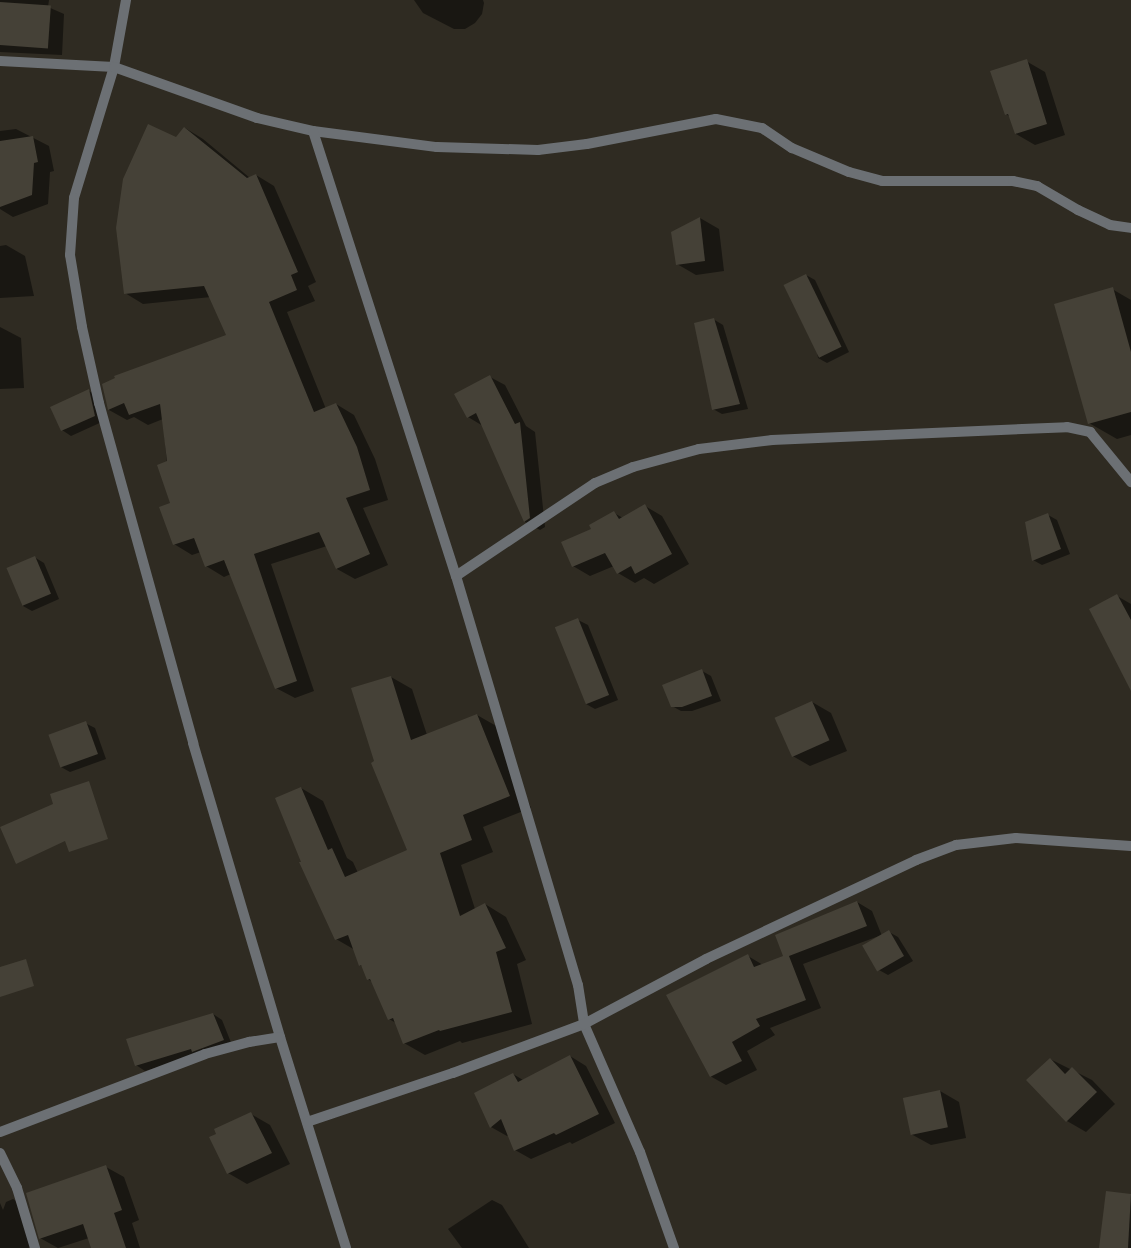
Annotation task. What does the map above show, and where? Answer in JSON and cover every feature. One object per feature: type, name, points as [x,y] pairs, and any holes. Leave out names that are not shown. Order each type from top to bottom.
[{"type":"street","points":[[126,0],[114,67],[74,198],[70,256],[82,327],[99,403],[193,743],[280,1037],[346,1248]]},
{"type":"street","points":[[0,61],[114,67],[257,118],[313,131],[436,147],[538,150],[587,144],[716,119],[762,128],[792,148],[849,172],[882,181],[1013,181],[1037,186],[1078,210],[1110,225],[1131,228]]},
{"type":"street","points":[[313,131],[456,576],[578,985],[584,1024],[640,1152],[674,1248]]},
{"type":"street","points":[[456,576],[595,483],[633,467],[699,449],[772,440],[1067,427],[1090,432],[1131,482]]},
{"type":"street","points":[[307,1122],[453,1073],[584,1024],[706,959],[916,860],[956,845],[1016,838],[1131,846]]},
{"type":"street","points":[[0,1132],[205,1054],[248,1042],[280,1037]]},
{"type":"street","points":[[0,1153],[17,1188],[35,1248]]},
{"type":"building","points":[[0,2],[51,6],[48,48],[0,45]]},
{"type":"building","points":[[1027,59],[1047,124],[1015,134],[1008,114],[1005,115],[990,71]]},
{"type":"building","points":[[148,124],[176,137],[184,127],[247,178],[256,174],[298,272],[291,275],[297,290],[269,302],[314,412],[336,403],[357,447],[370,490],[346,498],[370,554],[336,569],[319,532],[254,554],[297,681],[275,689],[224,560],[205,567],[194,538],[173,545],[159,507],[170,503],[157,465],[167,461],[160,404],[129,415],[124,403],[108,410],[102,384],[115,378],[114,376],[226,335],[204,286],[124,294],[116,228],[123,179]]},
{"type":"building","points":[[33,136],[38,162],[34,163],[32,195],[0,207],[0,141]]},
{"type":"building","points":[[700,217],[705,261],[676,265],[671,232]]},
{"type":"building","points":[[806,274],[842,347],[819,358],[784,285]]},
{"type":"building","points":[[1113,287],[1131,352],[1131,412],[1088,424],[1054,304]]},
{"type":"building","points":[[714,318],[740,404],[712,410],[694,323]]},
{"type":"building","points":[[490,375],[515,424],[520,422],[530,518],[524,522],[476,413],[467,418],[454,394]]},
{"type":"building","points":[[89,389],[95,416],[61,431],[50,407]]},
{"type":"building","points":[[645,504],[672,554],[635,574],[631,566],[617,574],[605,553],[572,567],[561,542],[591,529],[589,525],[614,511],[619,519]]},
{"type":"building","points":[[1048,513],[1061,549],[1032,561],[1025,522]]},
{"type":"building","points":[[35,556],[51,594],[22,606],[6,568]]},
{"type":"building","points":[[1117,594],[1131,620],[1131,691],[1089,609]]},
{"type":"building","points":[[578,618],[609,695],[586,704],[555,627]]},
{"type":"building","points":[[702,669],[712,696],[682,707],[671,707],[662,685]]},
{"type":"building","points":[[391,676],[411,740],[477,714],[510,796],[463,815],[472,840],[440,853],[460,916],[485,903],[506,948],[496,952],[512,1012],[439,1030],[403,1044],[393,1018],[388,1020],[370,979],[367,980],[361,965],[359,966],[348,935],[335,940],[299,862],[301,862],[275,798],[301,787],[328,850],[332,848],[345,877],[407,850],[371,763],[374,761],[351,688]]},
{"type":"building","points":[[812,701],[829,740],[792,757],[775,718]]},
{"type":"building","points":[[86,721],[98,754],[60,768],[48,735]]},
{"type":"building","points":[[89,781],[108,839],[69,852],[65,841],[16,864],[0,827],[53,804],[50,794]]},
{"type":"building","points":[[857,901],[867,926],[789,956],[806,1000],[756,1019],[760,1026],[732,1042],[742,1061],[710,1077],[666,995],[748,954],[754,967],[783,956],[775,935]]},
{"type":"building","points":[[889,930],[904,956],[877,971],[862,946]]},
{"type":"building","points":[[26,959],[34,986],[0,997],[0,967]]},
{"type":"building","points":[[213,1013],[224,1040],[192,1052],[191,1049],[135,1066],[126,1039]]},
{"type":"building","points":[[570,1055],[599,1114],[556,1135],[554,1133],[514,1151],[501,1119],[490,1128],[474,1093],[513,1073],[518,1082]]},
{"type":"building","points":[[1050,1058],[1065,1074],[1072,1067],[1097,1092],[1066,1122],[1026,1080]]},
{"type":"building","points":[[940,1090],[948,1127],[911,1135],[903,1098]]},
{"type":"building","points":[[251,1112],[272,1153],[227,1174],[209,1137],[216,1134],[214,1129]]},
{"type":"building","points":[[106,1165],[122,1210],[114,1213],[126,1248],[91,1248],[83,1224],[39,1239],[26,1193]]},
{"type":"building","points":[[1106,1191],[1131,1194],[1128,1248],[1099,1248]]}]
